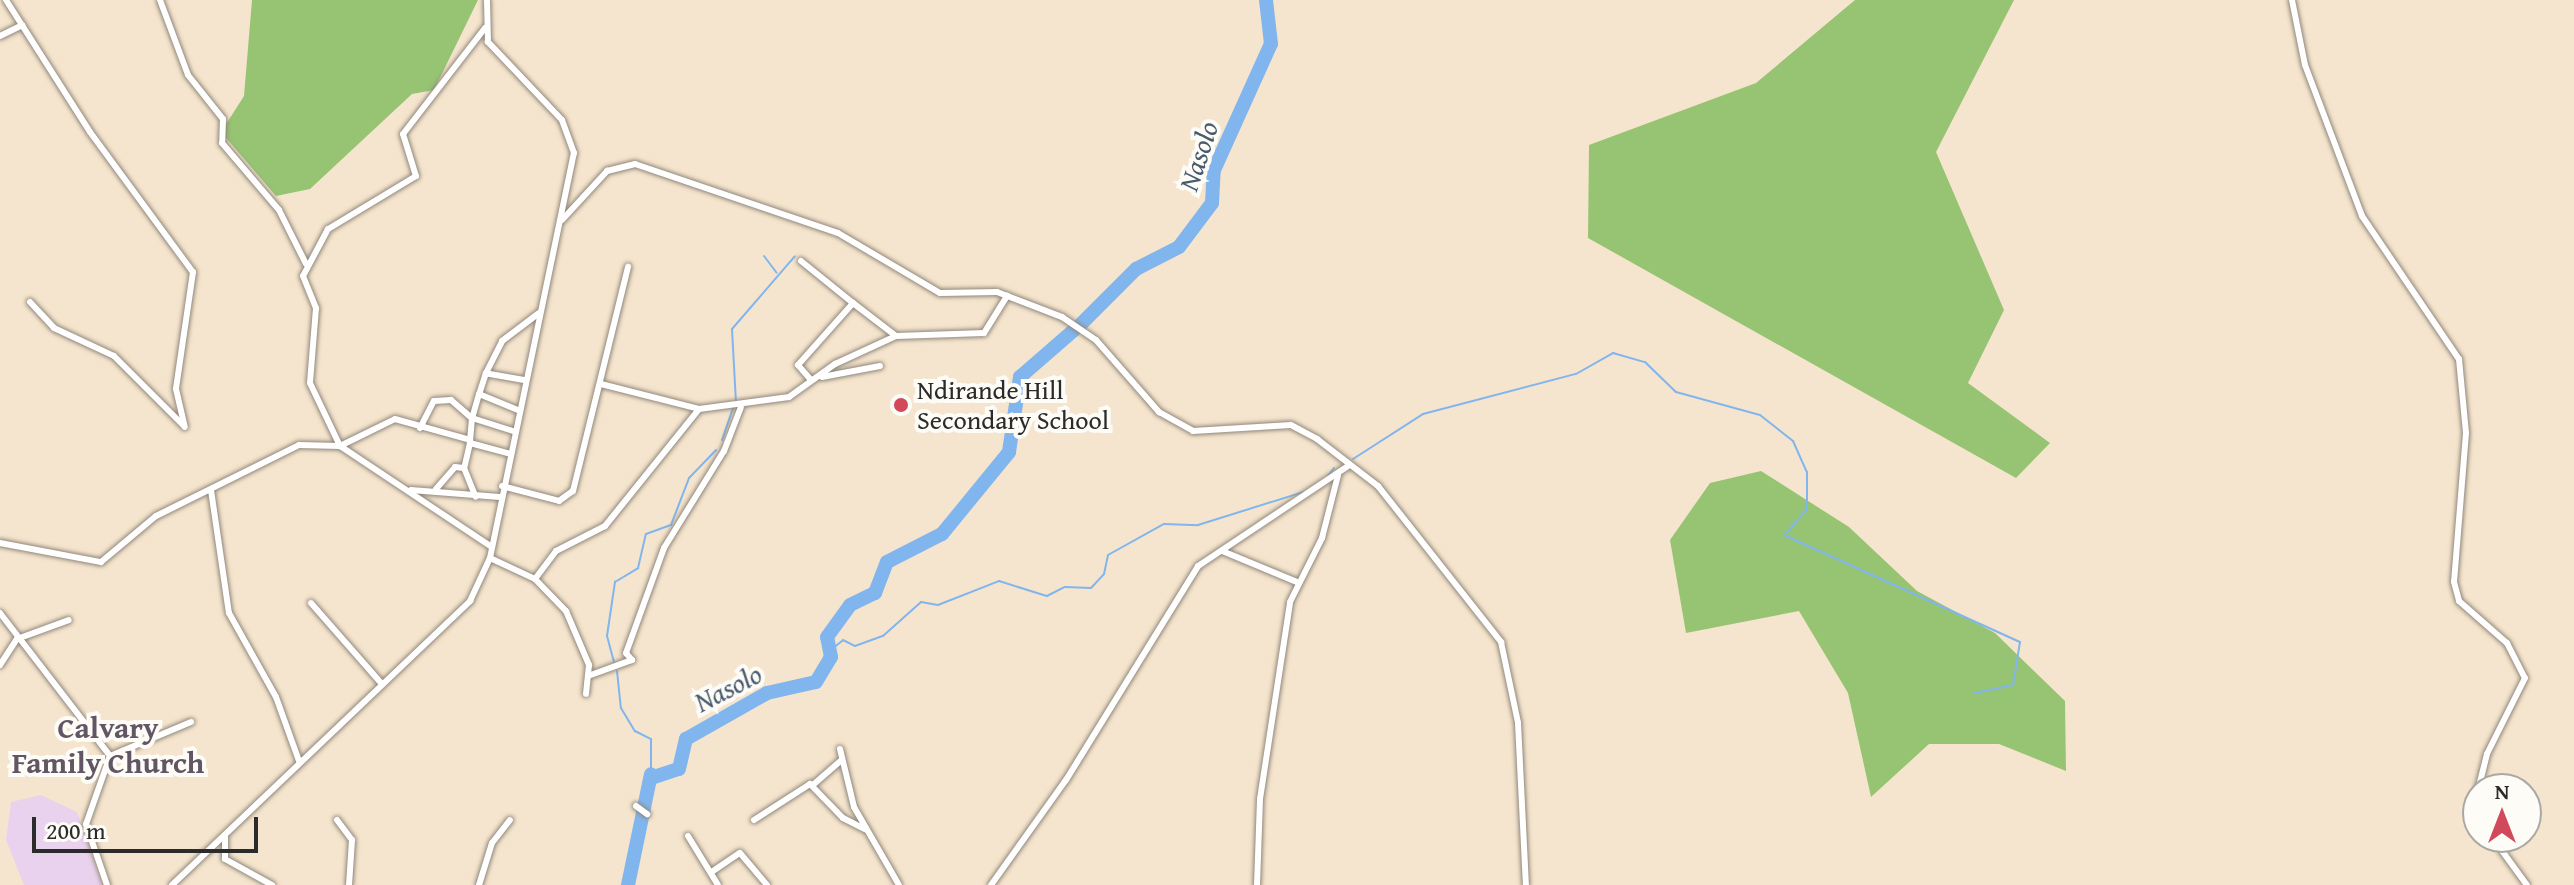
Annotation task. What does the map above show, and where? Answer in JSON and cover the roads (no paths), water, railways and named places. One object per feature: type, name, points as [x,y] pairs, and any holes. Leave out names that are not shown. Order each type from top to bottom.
[{"type":"street","points":[[6,0],[193,272],[176,389],[184,427],[114,356],[54,328],[30,302]]},
{"type":"street","points":[[160,0],[188,75],[223,119],[222,143],[279,210],[306,264],[306,289],[316,308],[310,383],[340,446],[411,490],[492,547]]},
{"type":"street","points":[[172,885],[470,601],[490,558],[508,453],[562,220],[573,140],[505,66],[485,28],[487,0]]},
{"type":"street","points":[[2292,0],[2305,65],[2362,216],[2459,359],[2466,433],[2456,492],[2456,592],[2507,643],[2525,678],[2487,754],[2482,773]]},
{"type":"street","points":[[0,36],[23,25]]},
{"type":"street","points":[[306,264],[328,229],[416,176],[403,134],[485,28]]},
{"type":"street","points":[[562,220],[607,171],[635,164],[838,233],[940,293],[1007,296],[1096,340],[1128,382],[1177,424],[1211,434],[1291,425],[1378,486],[1501,642],[1518,723],[1526,885]]},
{"type":"street","points":[[801,261],[896,336]]},
{"type":"street","points":[[502,486],[568,498],[601,384],[628,267]]},
{"type":"street","points":[[601,384],[699,409],[741,407],[789,397],[815,379],[896,336],[984,333],[1007,296]]},
{"type":"street","points":[[815,379],[801,359],[853,303]]},
{"type":"street","points":[[476,497],[464,468],[472,418],[486,373],[502,341],[539,313]]},
{"type":"street","points":[[815,379],[880,366]]},
{"type":"street","points":[[486,373],[524,380]]},
{"type":"street","points":[[479,394],[518,410]]},
{"type":"street","points":[[420,428],[438,399],[472,418],[513,431]]},
{"type":"street","points":[[588,676],[632,660],[626,653],[664,548],[724,451],[741,407]]},
{"type":"street","points":[[535,579],[556,551],[605,526],[699,409]]},
{"type":"street","points":[[0,543],[101,562],[147,522],[299,445],[340,446],[386,421],[508,453]]},
{"type":"street","points":[[991,885],[1066,780],[1198,566],[1348,466]]},
{"type":"street","points":[[436,489],[455,467],[464,468]]},
{"type":"street","points":[[1257,885],[1260,799],[1297,582],[1322,538],[1338,475]]},
{"type":"street","points":[[411,490],[436,489],[476,497],[500,497]]},
{"type":"street","points":[[211,490],[229,613],[276,697],[299,761]]},
{"type":"street","points":[[1222,551],[1297,582]]},
{"type":"street","points":[[490,558],[535,579],[570,617],[588,676],[586,694]]},
{"type":"street","points":[[311,603],[382,684]]},
{"type":"street","points":[[0,613],[110,756]]},
{"type":"street","points":[[0,665],[17,639],[69,620]]},
{"type":"street","points":[[107,885],[86,824],[110,756],[191,722]]},
{"type":"street","points":[[840,749],[840,771],[865,829],[899,885]]},
{"type":"street","points":[[754,820],[810,784],[842,758]]},
{"type":"street","points":[[810,784],[843,818],[865,829]]},
{"type":"street","points":[[636,806],[647,814]]},
{"type":"street","points":[[337,820],[352,840],[349,885]]},
{"type":"street","points":[[479,885],[492,843],[510,820]]},
{"type":"street","points":[[688,836],[713,871],[718,885]]},
{"type":"street","points":[[225,837],[225,859],[272,885]]},
{"type":"street","points":[[713,871],[740,853],[767,885]]},
{"type":"street","points":[[2504,853],[2527,885]]},
{"type":"waterway","name":"Nasolo","points":[[1081,324],[1136,269],[1179,247],[1212,203],[1214,170],[1271,44],[1266,0]]},
{"type":"waterway","points":[[764,256],[777,273]]},
{"type":"waterway","points":[[736,403],[732,329],[795,256]]},
{"type":"waterway","name":"Nasolo","points":[[654,777],[679,769],[686,739],[767,693],[816,682],[831,657],[827,637],[850,605],[875,593],[887,562],[942,534],[1009,452],[1020,377],[1074,330]]},
{"type":"waterway","points":[[1353,459],[1423,414],[1576,374],[1613,353],[1645,362],[1676,392],[1760,415],[1793,441],[1807,472],[1807,509],[1784,535],[2020,642],[2013,685],[1974,693]]},
{"type":"waterway","points":[[722,440],[733,408]]},
{"type":"waterway","points":[[614,662],[607,636],[615,582],[638,568],[646,534],[671,525],[689,478],[716,450]]},
{"type":"waterway","points":[[1328,476],[1334,468]]},
{"type":"waterway","points":[[832,649],[843,640],[855,646],[883,636],[921,602],[938,605],[999,581],[1047,596],[1065,587],[1091,588],[1104,574],[1108,555],[1164,524],[1198,525],[1303,492]]},
{"type":"waterway","points":[[617,671],[621,708],[635,731],[651,739],[651,774]]},
{"type":"waterway","name":"Nasolo","points":[[628,885],[651,774]]},
{"type":"place","name":"Ndirande Hill Secondary School","points":[[901,405]]},
{"type":"district","name":"Calvary Family Church","points":[[108,744]]}]
